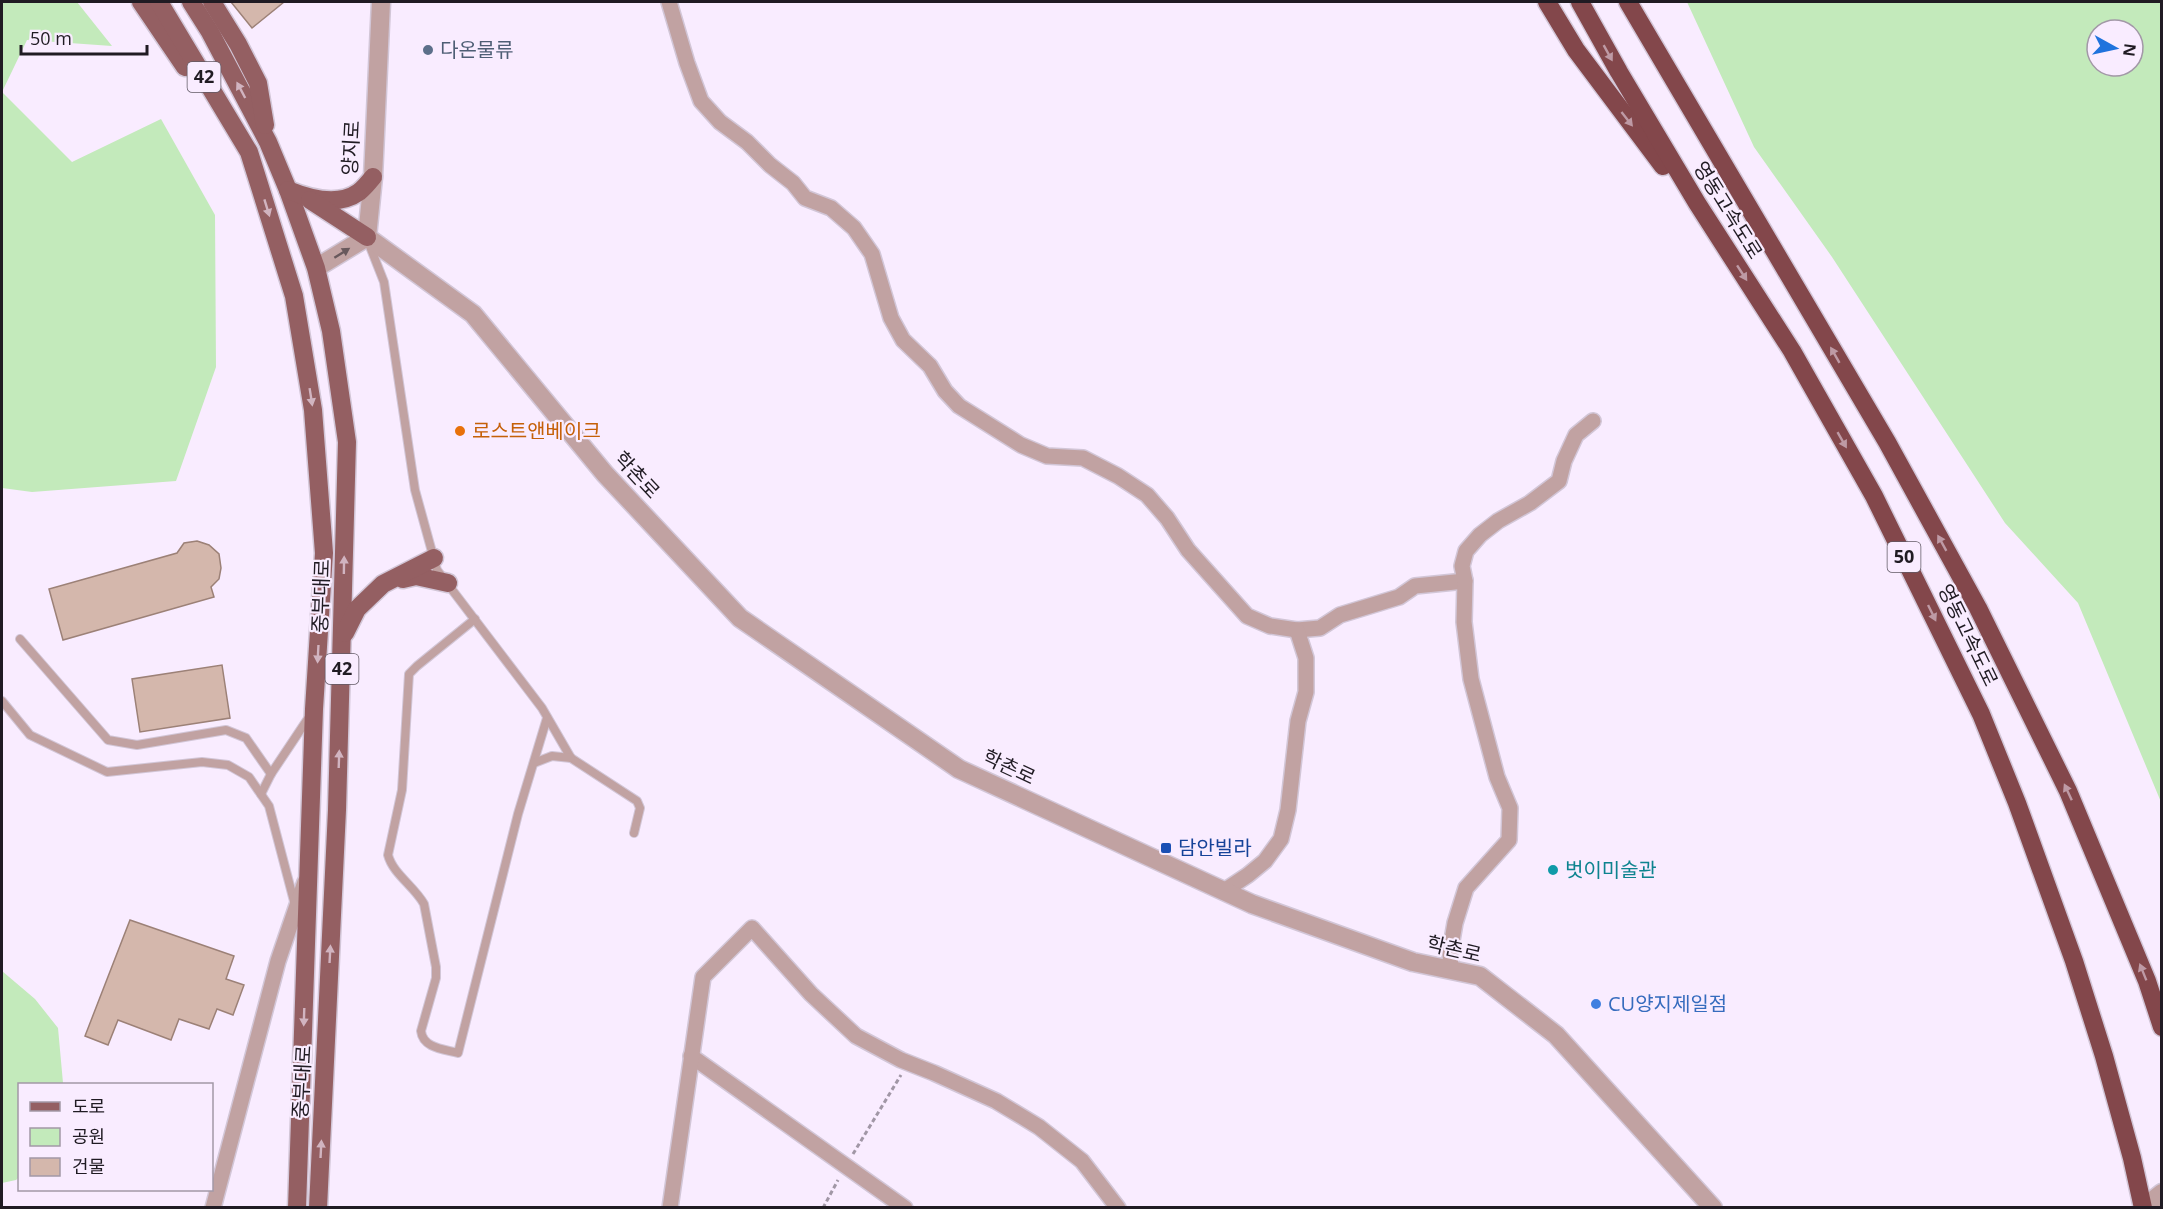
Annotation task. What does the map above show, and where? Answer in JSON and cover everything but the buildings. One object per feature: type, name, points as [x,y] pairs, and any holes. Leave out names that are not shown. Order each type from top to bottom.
[{"type":"highway","points":[[1547,2],[1576,50],[1614,103],[1718,237]]},
{"type":"highway","name":"영동고속도로","points":[[1580,2],[1619,72],[1718,237],[1792,351],[1874,496],[1981,714],[2017,803],[2074,961],[2104,1056],[2143,1208]]},
{"type":"highway","name":"영동고속도로","points":[[1628,2],[1887,442],[1978,608],[2068,791],[2147,981],[2162,1027]]},
{"type":"main road","points":[[141,2],[210,104],[249,152]]},
{"type":"main road","name":"42","points":[[159,2],[249,152]]},
{"type":"main road","name":"42","points":[[191,2],[210,32],[268,142]]},
{"type":"main road","points":[[212,2],[238,44],[258,83],[268,142]]},
{"type":"main road","name":"중부대로","points":[[268,142],[297,194],[331,332],[347,442],[337,810],[318,1208]]},
{"type":"main road","name":"중부대로","points":[[249,152],[294,296],[313,410],[324,553],[314,709],[297,1208]]},
{"type":"main road","points":[[297,194],[342,200],[359,192],[373,177]]},
{"type":"main road","points":[[297,194],[367,237]]},
{"type":"main road","points":[[342,638],[357,609],[383,584],[434,558]]},
{"type":"main road","points":[[383,584],[416,576],[448,583]]},
{"type":"street","name":"양지로","points":[[367,237],[373,177],[381,2]]},
{"type":"street","points":[[669,2],[701,101],[720,122],[747,142],[770,165],[793,183],[805,198],[831,208],[855,228],[872,254],[891,318],[903,340],[930,366],[945,391],[959,406],[1021,444],[1047,456],[1083,458],[1118,476],[1147,495],[1167,518],[1188,550],[1246,616],[1270,626],[1297,630],[1320,628],[1340,615],[1399,597],[1415,585],[1465,581]]},
{"type":"street","points":[[316,268],[367,237]]},
{"type":"street","name":"학촌로","points":[[367,237],[474,314],[604,474],[741,618],[959,769],[1252,904],[1413,962],[1480,976],[1556,1035],[1713,1208]]},
{"type":"street","points":[[1451,970],[1450,952],[1455,922],[1466,888],[1509,840],[1510,808],[1497,777],[1471,679],[1464,622],[1465,581],[1462,566],[1466,551],[1480,535],[1560,481],[1564,461],[1576,435],[1593,421]]},
{"type":"street","points":[[1224,891],[1264,861],[1281,839],[1288,810],[1298,721],[1306,692],[1306,658],[1297,630]]},
{"type":"street","points":[[213,1208],[278,961],[295,907],[310,870]]},
{"type":"street","points":[[670,1208],[703,977],[752,928],[811,994],[856,1036],[908,1063],[996,1101],[1039,1127],[1082,1161],[1118,1208]]},
{"type":"street","points":[[691,1056],[905,1208]]},
{"type":"street","points":[[2143,1208],[2162,1192]]},
{"type":"lane","points":[[367,237],[384,282],[415,490],[438,570],[542,708],[571,758],[637,801],[639,808],[633,832]]},
{"type":"lane","points":[[475,620],[410,674],[402,790],[388,855],[390,863],[420,896],[424,904],[436,968],[436,978],[422,1031],[422,1038],[428,1044],[458,1053],[518,814],[547,718]]},
{"type":"lane","points":[[20,639],[108,740],[137,745],[226,730],[246,738],[271,774]]},
{"type":"lane","points":[[2,701],[30,735],[107,772],[202,762],[228,765],[249,777],[269,806],[295,907]]},
{"type":"lane","points":[[261,794],[271,774],[314,709]]},
{"type":"lane","points":[[534,763],[552,756],[571,758]]},
{"type":"path","points":[[823,1208],[908,1063]]},
{"type":"green space","points":[[2,2],[77,2],[112,46],[27,40],[2,92]]},
{"type":"green space","points":[[1687,2],[2161,2],[2161,802],[2078,603],[2005,523],[1832,257],[1754,147]]},
{"type":"green space","points":[[2,92],[72,162],[161,119],[215,215],[216,367],[176,481],[32,492],[2,488]]},
{"type":"green space","points":[[2,971],[35,999],[58,1028],[63,1083],[18,1083],[18,1178],[2,1183]]},
{"type":"place","name":"다온물류","points":[[428,50]]},
{"type":"place","name":"로스트앤베이크","points":[[460,431]]},
{"type":"place","name":"담안빌라","points":[[1166,848]]},
{"type":"place","name":"벗이미술관","points":[[1553,870]]},
{"type":"place","name":"CU양지제일점","points":[[1596,1004]]}]
